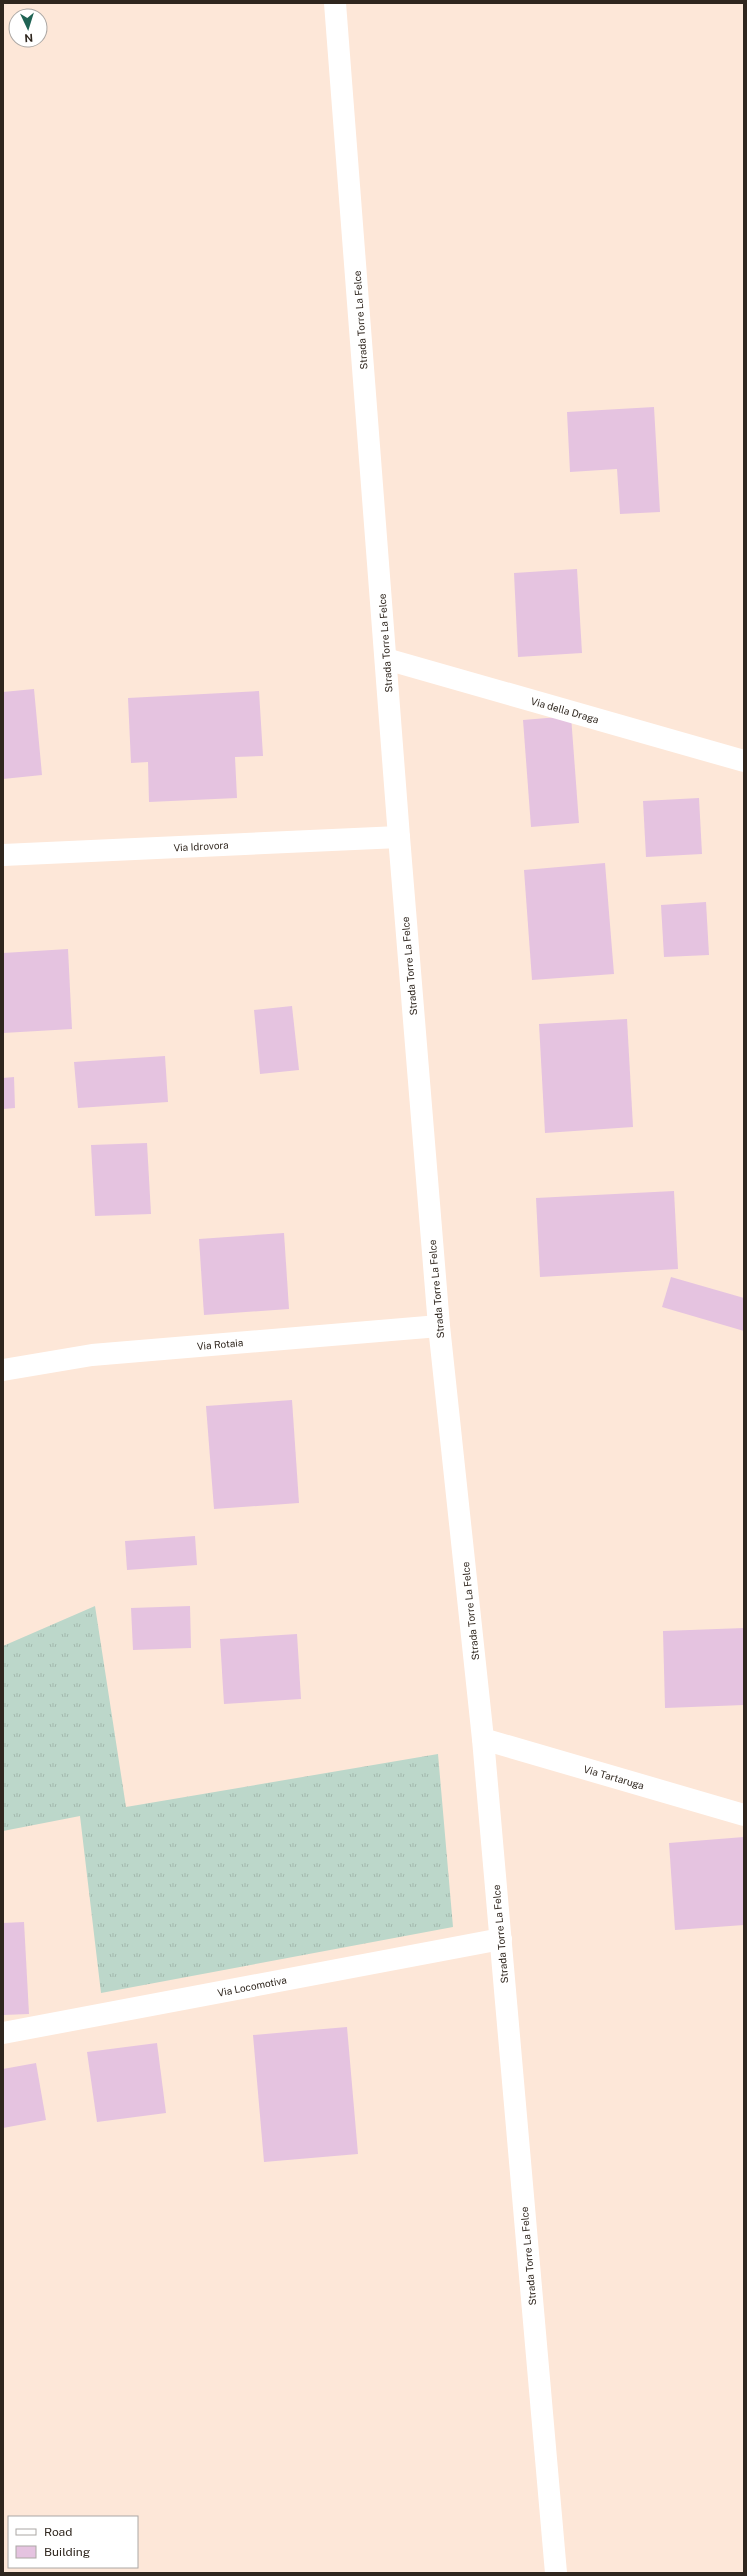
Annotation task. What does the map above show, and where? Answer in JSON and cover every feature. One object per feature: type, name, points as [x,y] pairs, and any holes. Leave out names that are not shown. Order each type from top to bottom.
[{"type":"street","name":"Strada Torre La Felce","points":[[336,3],[399,837],[439,1326],[483,1739],[556,2573]]},
{"type":"street","name":"Via della Draga","points":[[386,659],[744,761]]},
{"type":"street","name":"Via Idrovora","points":[[3,855],[399,837]]},
{"type":"street","name":"Via Rotaia","points":[[3,1370],[92,1355],[439,1326]]},
{"type":"street","name":"Via Tartaruga","points":[[483,1739],[744,1815]]},
{"type":"street","name":"Via Locomotiva","points":[[3,2033],[500,1939]]},
{"type":"green space","points":[[95,1606],[126,1807],[438,1754],[453,1927],[101,1993],[80,1816],[3,1831],[3,1646]]},
{"type":"building","points":[[654,407],[660,512],[620,514],[617,469],[570,472],[567,412]]},
{"type":"building","points":[[577,569],[582,653],[518,657],[514,573]]},
{"type":"building","points":[[34,689],[42,775],[3,779],[3,692]]},
{"type":"building","points":[[259,691],[263,756],[235,757],[237,798],[149,802],[148,762],[131,763],[128,698]]},
{"type":"building","points":[[571,716],[579,823],[531,827],[523,720]]},
{"type":"building","points":[[699,798],[702,854],[646,857],[643,801]]},
{"type":"building","points":[[605,863],[614,974],[532,980],[524,870]]},
{"type":"building","points":[[706,902],[709,955],[664,957],[661,905]]},
{"type":"building","points":[[68,949],[72,1029],[3,1033],[3,953]]},
{"type":"building","points":[[292,1006],[299,1070],[260,1074],[254,1010]]},
{"type":"building","points":[[627,1019],[633,1127],[545,1133],[539,1024]]},
{"type":"building","points":[[165,1056],[168,1102],[78,1108],[74,1062]]},
{"type":"building","points":[[14,1077],[15,1108],[3,1109],[3,1078]]},
{"type":"building","points":[[147,1143],[151,1214],[95,1216],[91,1145]]},
{"type":"building","points":[[674,1191],[678,1269],[540,1277],[536,1198]]},
{"type":"building","points":[[284,1233],[289,1309],[204,1315],[199,1239]]},
{"type":"building","points":[[671,1277],[744,1298],[744,1331],[662,1307]]},
{"type":"building","points":[[292,1400],[299,1503],[214,1509],[206,1406]]},
{"type":"building","points":[[195,1536],[197,1565],[127,1570],[125,1541]]},
{"type":"building","points":[[190,1606],[191,1648],[133,1650],[131,1608]]},
{"type":"building","points":[[744,1628],[744,1705],[665,1708],[663,1631]]},
{"type":"building","points":[[297,1634],[301,1699],[224,1704],[220,1639]]},
{"type":"building","points":[[744,1837],[744,1925],[675,1930],[669,1843]]},
{"type":"building","points":[[24,1922],[29,2014],[3,2015],[3,1923]]},
{"type":"building","points":[[347,2027],[358,2154],[264,2162],[253,2035]]},
{"type":"building","points":[[157,2043],[166,2113],[97,2122],[87,2052]]},
{"type":"building","points":[[36,2063],[46,2120],[3,2128],[3,2069]]}]
